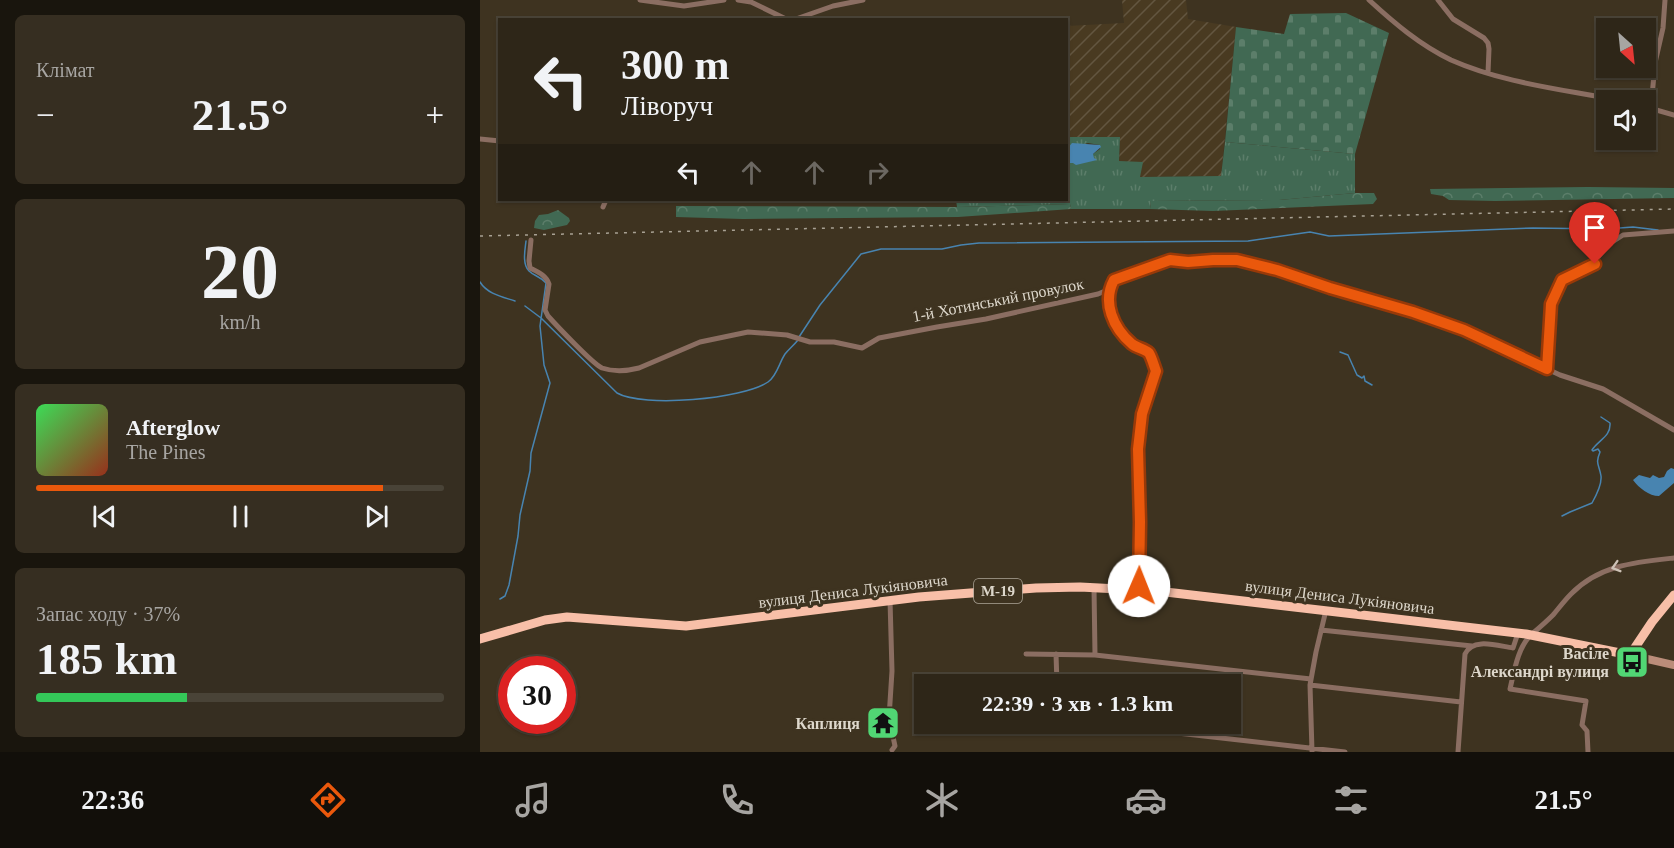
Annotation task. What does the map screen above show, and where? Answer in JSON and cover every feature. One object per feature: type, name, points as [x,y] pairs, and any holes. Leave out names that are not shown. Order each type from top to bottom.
[{"type":"highway","name":"вулиця Дениса Лукіяновича","points":[[480,639],[545,620],[567,617],[686,626],[890,600],[1036,588],[1139,590],[1518,633]]},
{"type":"highway","points":[[1630,655],[1674,595]]},
{"type":"highway","name":"М-19","points":[[1518,633],[1630,655]]},
{"type":"main road","points":[[1630,655],[1674,665]]},
{"type":"street","points":[[640,0],[684,6],[724,0]]},
{"type":"street","points":[[738,0],[751,2],[784,18]]},
{"type":"street","points":[[799,18],[834,6],[863,0]]},
{"type":"street","points":[[1369,0],[1377,3],[1391,20],[1421,43],[1451,60],[1515,81],[1596,96]]},
{"type":"street","points":[[1438,0],[1452,19],[1485,38],[1488,43],[1488,73]]},
{"type":"street","points":[[1650,90],[1654,63],[1663,28],[1665,0]]},
{"type":"street","points":[[1656,109],[1674,115]]},
{"type":"street","points":[[480,139],[498,141]]},
{"type":"street","points":[[603,207],[606,201]]},
{"type":"street","points":[[1547,369],[1551,304],[1562,280],[1595,264],[1609,244],[1623,235],[1674,231]]},
{"type":"street","name":"1-й Хотинський провулок","points":[[531,240],[530,268],[543,275],[549,284],[545,310],[548,316],[600,367],[613,370],[639,368],[700,342],[748,332],[787,335],[810,342],[834,342],[862,348],[879,338],[986,319],[1098,294],[1110,289],[1114,280],[1170,260],[1188,262],[1237,260],[1277,270],[1464,330],[1547,369],[1603,389],[1674,430]]},
{"type":"street","points":[[1110,289],[1109,306],[1116,325],[1132,344],[1148,353],[1156,371],[1142,414],[1138,449],[1139,590]]},
{"type":"street","points":[[1588,752],[1587,731],[1582,725],[1586,702],[1510,689],[1517,657],[1531,634],[1543,626],[1571,594],[1593,577],[1616,566],[1674,558]]},
{"type":"street","points":[[1094,588],[1095,654]]},
{"type":"street","points":[[890,600],[892,671],[889,718],[895,746],[892,750]]},
{"type":"street","points":[[1312,751],[1310,682],[1326,610]]},
{"type":"street","points":[[1321,630],[1472,646],[1478,644],[1513,648],[1518,633]]},
{"type":"street","points":[[1458,752],[1465,654],[1472,646]]},
{"type":"street","points":[[1026,654],[1095,654],[1461,702]]},
{"type":"street","points":[[1056,654],[1057,674]]},
{"type":"street","points":[[1177,734],[1312,751],[1345,752]]},
{"type":"shaded area","points":[[1122,0],[1186,0],[1188,19],[1236,27],[1221,176],[1140,177],[1119,162],[1120,137],[1068,137],[1068,26],[1124,23]]},
{"type":"green space","points":[[1346,13],[1389,33],[1355,154],[1225,142],[1236,27],[1284,34],[1290,14]]},
{"type":"green space","points":[[1068,137],[1120,137],[1119,161],[1143,162],[1140,177],[1221,176],[1225,142],[1355,154],[1355,193],[1279,200],[1151,201],[1150,209],[1071,209],[1070,204],[957,207],[956,201],[1068,201],[1068,163],[1093,158],[1093,154],[1100,149],[1100,145],[1088,143],[1068,149]]},
{"type":"green space","points":[[1674,188],[1674,198],[1449,200],[1443,196],[1431,194],[1430,189]]},
{"type":"green space","points":[[1374,193],[1377,199],[1373,204],[1213,211],[1150,209],[1151,201],[1279,200]]},
{"type":"green space","points":[[1070,204],[1071,209],[958,217],[743,219],[676,217],[676,206],[957,207]]},
{"type":"green space","points":[[558,210],[569,218],[567,225],[544,230],[534,228],[539,215]]},
{"type":"water","points":[[1072,143],[1100,145],[1101,147],[1093,154],[1097,160],[1076,165],[1068,163],[1068,148]]},
{"type":"water","points":[[1671,468],[1674,469],[1674,483],[1659,496],[1644,491],[1633,480],[1639,475],[1650,478],[1653,475],[1659,478],[1664,477]]},
{"type":"waterway","points":[[799,337],[820,305],[861,254],[881,249],[942,249],[979,243],[1248,241],[1310,232],[1329,236],[1533,228],[1633,227],[1658,230]]},
{"type":"waterway","points":[[500,599],[505,596],[509,585],[520,515],[530,471],[531,453],[550,383],[544,365],[540,326],[546,283],[531,273],[525,265],[526,241]]},
{"type":"waterway","points":[[480,282],[491,292],[515,301]]},
{"type":"waterway","points":[[525,306],[541,318],[617,393],[630,398],[693,400],[755,388],[771,379],[785,354],[798,340]]},
{"type":"waterway","points":[[1340,352],[1348,355],[1357,375],[1362,378],[1364,376],[1365,381],[1372,385]]},
{"type":"waterway","points":[[1562,516],[1592,503],[1598,490],[1601,479],[1598,462],[1600,452],[1598,449],[1592,450],[1610,428],[1610,423],[1601,417]]},
{"type":"railway","points":[[480,236],[1674,209]]},
{"type":"place","name":"Васіле Александрі вулиця","points":[[1632,662]]},
{"type":"place","name":"Каплиця","points":[[883,723]]},
{"type":"route","points":[[1139,586],[1138,449],[1142,414],[1156,371],[1148,353],[1132,344],[1116,325],[1108,297],[1114,280],[1170,260],[1188,262],[1237,260],[1413,312],[1464,330],[1547,369],[1551,304],[1562,280],[1595,264]]}]
